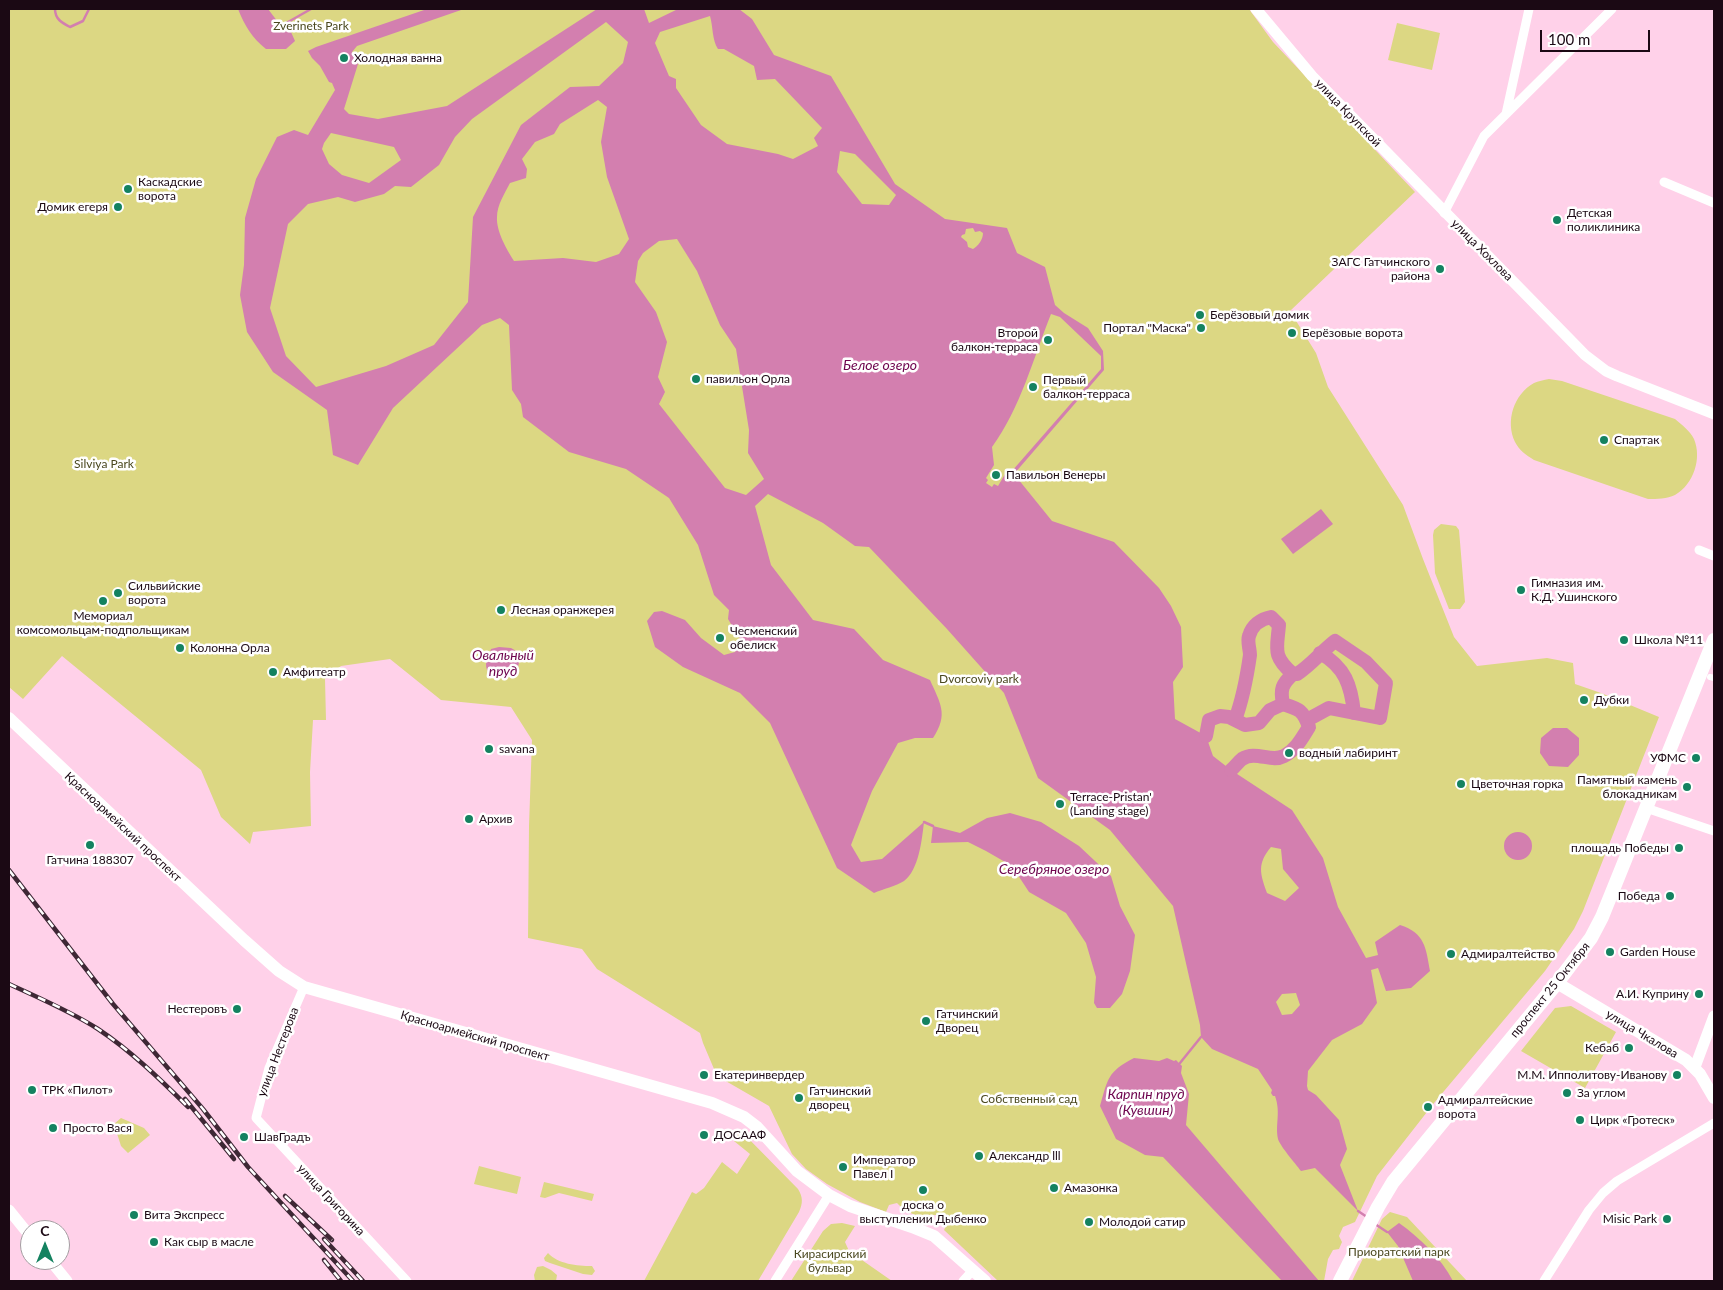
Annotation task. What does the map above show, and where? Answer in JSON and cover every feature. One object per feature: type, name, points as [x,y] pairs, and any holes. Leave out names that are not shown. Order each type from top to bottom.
[{"type":"main road","name":"проспект 25 Октября","points":[[1340,1281],[1384,1195],[1424,1143],[1557,983],[1595,931],[1714,640]]},
{"type":"main road","name":"Красноармейский проспект","points":[[9,718],[244,940],[279,971],[304,987],[712,1103],[744,1117],[757,1127],[797,1171],[829,1195],[850,1206],[934,1236],[984,1281]]},
{"type":"main road","name":"улица Чкалова","points":[[1557,983],[1686,1060],[1695,1067],[1714,1098]]},
{"type":"street","name":"улица Крупской","points":[[1256,9],[1312,76],[1444,213]]},
{"type":"street","points":[[1506,114],[1529,9]]},
{"type":"street","name":"улица Хохлова","points":[[1612,9],[1484,136],[1444,213],[1594,363],[1617,376],[1714,414]]},
{"type":"street","points":[[1512,86],[1516,95],[1525,95]]},
{"type":"street","points":[[1664,182],[1714,203]]},
{"type":"street","points":[[1699,550],[1714,556]]},
{"type":"street","points":[[1646,808],[1714,831]]},
{"type":"street","name":"улица Нестерова","points":[[256,1118],[269,1068],[304,987]]},
{"type":"street","points":[[1695,1067],[1714,1016]]},
{"type":"street","name":"улица Григорина","points":[[256,1118],[407,1281]]},
{"type":"street","points":[[1544,1281],[1589,1210],[1603,1194],[1617,1181],[1714,1123]]},
{"type":"street","points":[[775,1281],[829,1195]]},
{"type":"street","points":[[9,1210],[20,1224]]},
{"type":"street","points":[[59,1270],[68,1281]]},
{"type":"street","points":[[963,1281],[973,1270]]},
{"type":"green space","name":"Dvorcoviy park","points":[[9,9],[1249,9],[1273,42],[1415,192],[1290,311],[1316,353],[1328,387],[1403,505],[1454,637],[1477,666],[1547,658],[1573,663],[1575,684],[1659,717],[1583,911],[1574,929],[1545,971],[1434,1103],[1377,1176],[1355,1222],[1343,1227],[1339,1236],[1342,1242],[1339,1249],[1333,1250],[1328,1259],[1324,1281],[998,1281],[944,1230],[948,1222],[938,1215],[915,1215],[904,1210],[897,1203],[889,1205],[886,1212],[860,1202],[827,1184],[806,1169],[792,1154],[769,1106],[717,1076],[700,1033],[597,969],[582,949],[528,938],[532,740],[511,707],[441,700],[390,659],[341,666],[325,679],[326,720],[313,720],[310,772],[311,826],[253,832],[250,844],[221,817],[201,770],[62,656],[23,699],[9,687]]},
{"type":"green space","points":[[1397,23],[1440,33],[1432,70],[1388,60]]},
{"type":"green space","name":"Спартак","points":[[1549,379],[1562,381],[1675,419],[1690,433],[1696,446],[1697,462],[1687,484],[1675,495],[1648,499],[1534,460],[1526,454],[1517,445],[1512,434],[1511,417],[1513,409],[1521,394],[1527,388],[1536,382]]},
{"type":"green space","points":[[1441,524],[1456,526],[1459,530],[1465,602],[1460,609],[1449,609],[1435,573],[1433,535],[1434,530]]},
{"type":"green space","points":[[1571,1006],[1616,1032],[1585,1088],[1521,1051],[1555,1008]]},
{"type":"green space","points":[[121,1118],[144,1128],[150,1135],[128,1153],[121,1146],[114,1124]]},
{"type":"green space","points":[[741,1131],[798,1189],[802,1200],[799,1212],[758,1281],[644,1281],[692,1192],[696,1194],[704,1188],[722,1162],[737,1174],[750,1154],[734,1141]]},
{"type":"green space","points":[[479,1166],[521,1177],[517,1194],[474,1184]]},
{"type":"green space","points":[[544,1182],[594,1194],[592,1201],[559,1193],[545,1198],[540,1197]]},
{"type":"green space","name":"Приоратский парк","points":[[1390,1212],[1407,1217],[1467,1281],[1352,1281],[1382,1219]]},
{"type":"green space","name":"Кирасирский бульвар","points":[[842,1223],[855,1226],[845,1242],[849,1251],[892,1281],[791,1281],[823,1231],[831,1224]]},
{"type":"green space","points":[[548,1253],[562,1262],[592,1266],[595,1271],[592,1275],[583,1274],[550,1263],[545,1261],[544,1258]]},
{"type":"green space","points":[[543,1266],[557,1275],[556,1281],[535,1281],[534,1275],[537,1267]]},
{"type":"water","points":[[238,9],[268,9],[281,26],[291,32],[295,41],[286,49],[266,49],[249,31]]},
{"type":"water","name":"Белое озеро","points":[[427,9],[464,9],[357,46],[352,52],[358,64],[344,109],[349,114],[378,119],[447,106],[597,9],[644,9],[649,23],[678,9],[739,9],[752,19],[774,55],[831,76],[895,184],[945,219],[1007,228],[1017,253],[1045,267],[1055,305],[1088,328],[1103,351],[1104,370],[1014,474],[1052,521],[1114,542],[1159,588],[1171,606],[1181,627],[1183,667],[1173,682],[1175,719],[1206,736],[1213,756],[1231,770],[1292,810],[1323,858],[1338,907],[1366,958],[1378,955],[1375,942],[1400,925],[1415,932],[1425,948],[1430,971],[1411,988],[1386,991],[1378,968],[1371,970],[1377,1003],[1362,1024],[1332,1040],[1308,1071],[1308,1090],[1316,1095],[1339,1120],[1347,1149],[1340,1165],[1358,1211],[1315,1168],[1301,1171],[1279,1142],[1277,1102],[1275,1096],[1271,1093],[1272,1090],[1258,1069],[1212,1049],[1201,1037],[1200,1025],[1173,906],[1110,830],[1038,778],[1004,693],[947,629],[869,547],[855,546],[823,523],[768,494],[755,506],[771,565],[813,620],[854,629],[883,660],[930,680],[940,702],[941,722],[933,738],[915,738],[898,743],[872,791],[851,845],[861,862],[882,859],[924,822],[919,854],[909,876],[901,883],[874,893],[837,868],[770,723],[740,693],[683,667],[655,647],[647,621],[654,612],[662,611],[685,620],[701,638],[724,655],[735,652],[740,639],[728,619],[729,610],[714,595],[698,545],[669,498],[626,469],[569,452],[523,417],[521,404],[512,390],[509,325],[500,318],[482,325],[393,408],[358,465],[333,455],[327,410],[273,372],[247,332],[240,295],[244,265],[245,218],[256,179],[277,137],[294,130],[308,135],[335,90],[332,83],[329,82],[320,66],[308,51]],"holes":[[[710,16],[718,49],[724,49],[754,66],[757,80],[775,79],[822,128],[814,138],[818,146],[793,159],[778,154],[727,144],[701,125],[676,88],[676,79],[669,76],[655,43],[660,32]],[[606,22],[628,42],[623,63],[599,86],[570,87],[521,125],[473,217],[468,302],[434,345],[386,366],[316,387],[286,356],[270,308],[288,224],[308,204],[338,197],[355,202],[384,194],[395,186],[411,187],[439,165],[455,137],[472,119]],[[598,100],[607,107],[601,142],[607,177],[629,239],[619,254],[596,262],[563,258],[514,261],[500,234],[497,213],[510,183],[526,178],[527,169],[522,159],[535,142],[554,134],[560,124]],[[331,133],[394,147],[401,160],[369,183],[342,175],[329,164],[322,149]],[[840,151],[855,154],[896,195],[889,205],[862,204],[837,172]],[[973,228],[975,232],[980,231],[983,233],[980,243],[973,249],[968,247],[967,242],[961,237],[965,234],[966,229]],[[677,239],[697,271],[720,325],[736,349],[749,430],[748,453],[764,479],[746,495],[725,488],[659,404],[665,392],[658,377],[667,342],[656,312],[635,282],[638,261],[643,253],[659,241]],[[1051,314],[1060,317],[1101,356],[1101,369],[1012,471],[1007,471],[998,486],[994,484],[992,487],[986,483],[988,480],[986,478],[994,465],[992,447],[1011,416],[1026,382]],[[1271,847],[1281,849],[1283,869],[1299,888],[1285,901],[1267,893],[1261,874],[1262,864]],[[1296,993],[1300,1005],[1292,1014],[1282,1015],[1276,1002],[1282,994]]]},
{"type":"water","points":[[1321,509],[1333,524],[1293,554],[1281,539]]},
{"type":"water","name":"Овальный пруд","points":[[499,647],[511,648],[518,652],[519,662],[517,669],[505,677],[492,675],[487,671],[486,664],[491,649]]},
{"type":"water","points":[[1553,728],[1567,728],[1579,738],[1579,755],[1568,767],[1549,766],[1540,753],[1541,738]]},
{"type":"water","name":"Серебряное озеро","points":[[1010,813],[1041,822],[1079,846],[1111,876],[1120,906],[1135,935],[1130,971],[1122,994],[1110,1008],[1097,1008],[1094,1003],[1096,977],[1086,943],[1066,913],[1029,892],[1012,866],[986,851],[968,842],[931,843],[933,826],[960,833],[987,818]]},
{"type":"water","points":[[1518,832],[1528,836],[1532,846],[1528,856],[1518,860],[1508,856],[1504,846],[1508,836]]},
{"type":"water","name":"Карпин пруд (Кувшин)","points":[[1134,1058],[1159,1061],[1167,1058],[1176,1060],[1182,1066],[1181,1073],[1189,1094],[1186,1125],[1319,1281],[1282,1281],[1163,1157],[1145,1155],[1116,1139],[1100,1106],[1107,1083],[1113,1072]]},
{"type":"water","points":[[1399,1223],[1429,1249],[1453,1281],[1413,1281],[1398,1246],[1387,1232]]},
{"type":"waterway","points":[[55,9],[58,18],[70,27],[83,21],[89,9]]},
{"type":"waterway","points":[[281,26],[311,9]]},
{"type":"waterway","points":[[1235,720],[1249,663],[1249,636],[1252,629],[1260,621],[1271,617],[1279,625],[1277,652],[1286,668],[1293,674]]},
{"type":"waterway","points":[[1283,704],[1282,691],[1286,681],[1293,674],[1297,674],[1307,667],[1335,641],[1366,662],[1386,683],[1380,718],[1329,708],[1307,720]]},
{"type":"waterway","points":[[1320,653],[1335,664],[1349,685],[1354,713]]},
{"type":"waterway","points":[[1206,736],[1209,720],[1220,716],[1229,717],[1245,725],[1259,723],[1270,710],[1283,704],[1297,709],[1305,717],[1309,727],[1292,750],[1284,756],[1279,758],[1247,757],[1242,759],[1231,770]]},
{"type":"waterway","points":[[924,822],[933,826]]},
{"type":"waterway","points":[[1180,1063],[1201,1037]]},
{"type":"waterway","points":[[1358,1211],[1367,1217]]},
{"type":"waterway","points":[[1375,1224],[1387,1232]]},
{"type":"railway","points":[[9,870],[113,1004],[203,1109],[248,1167],[353,1281]]},
{"type":"railway","points":[[9,984],[98,1029],[134,1056],[188,1107]]},
{"type":"railway","points":[[185,1099],[234,1159]]},
{"type":"railway","points":[[285,1196],[332,1240]]},
{"type":"railway","points":[[324,1239],[363,1281]]},
{"type":"railway","points":[[324,1260],[341,1281]]},
{"type":"place","name":"Холодная ванна","points":[[344,58]]},
{"type":"place","name":"Каскадские ворота","points":[[128,189]]},
{"type":"place","name":"Домик егеря","points":[[118,207]]},
{"type":"place","name":"Детская поликлиника","points":[[1557,220]]},
{"type":"place","name":"ЗАГС Гатчинского района","points":[[1440,269]]},
{"type":"place","name":"Берёзовый домик","points":[[1200,315]]},
{"type":"place","name":"Портал \"Маска\"","points":[[1201,328]]},
{"type":"place","name":"Берёзовые ворота","points":[[1292,333]]},
{"type":"place","name":"Второй балкон-терраса","points":[[1048,340]]},
{"type":"place","name":"павильон Орла","points":[[696,379]]},
{"type":"place","name":"Первый балкон-терраса","points":[[1033,387]]},
{"type":"place","name":"Спартак","points":[[1604,440]]},
{"type":"place","name":"Павильон Венеры","points":[[996,475]]},
{"type":"place","name":"Гимназия им. К.Д. Ушинского","points":[[1521,590]]},
{"type":"place","name":"Сильвийские ворота","points":[[118,593]]},
{"type":"place","name":"Мемориал комсомольцам-подпольщикам","points":[[103,601]]},
{"type":"place","name":"Лесная оранжерея","points":[[501,610]]},
{"type":"place","name":"Чесменский обелиск","points":[[720,638]]},
{"type":"place","name":"Школа №11","points":[[1624,640]]},
{"type":"place","name":"Колонна Орла","points":[[180,648]]},
{"type":"place","name":"Амфитеатр","points":[[273,672]]},
{"type":"place","name":"Дубки","points":[[1584,700]]},
{"type":"place","name":"savana","points":[[489,749]]},
{"type":"place","name":"водный лабиринт","points":[[1289,753]]},
{"type":"place","name":"УФМС","points":[[1696,758]]},
{"type":"place","name":"Цветочная горка","points":[[1461,784]]},
{"type":"place","name":"Памятный камень блокадникам","points":[[1687,787]]},
{"type":"place","name":"Terrace-Pristan' (Landing stage)","points":[[1060,804]]},
{"type":"place","name":"Архив","points":[[469,819]]},
{"type":"place","name":"Гатчина 188307","points":[[90,845]]},
{"type":"place","name":"площадь Победы","points":[[1679,848]]},
{"type":"place","name":"Победа","points":[[1670,896]]},
{"type":"place","name":"Garden House","points":[[1610,952]]},
{"type":"place","name":"Адмиралтейство","points":[[1451,954]]},
{"type":"place","name":"А.И. Куприну","points":[[1699,994]]},
{"type":"place","name":"Нестеровъ","points":[[237,1009]]},
{"type":"place","name":"Гатчинский Дворец","points":[[926,1021]]},
{"type":"place","name":"Кебаб","points":[[1629,1048]]},
{"type":"place","name":"Екатеринвердер","points":[[704,1075]]},
{"type":"place","name":"М.М. Ипполитову-Иванову","points":[[1677,1075]]},
{"type":"place","name":"ТРК «Пилот»","points":[[32,1090]]},
{"type":"place","name":"За углом","points":[[1567,1093]]},
{"type":"place","name":"Гатчинский дворец","points":[[799,1098]]},
{"type":"place","name":"Адмиралтейские ворота","points":[[1428,1107]]},
{"type":"place","name":"Цирк «Гротеск»","points":[[1580,1120]]},
{"type":"place","name":"Просто Вася","points":[[53,1128]]},
{"type":"place","name":"ДОСААФ","points":[[704,1135]]},
{"type":"place","name":"ШавГрадъ","points":[[244,1137]]},
{"type":"place","name":"Александр lll","points":[[979,1156]]},
{"type":"place","name":"Император Павел I","points":[[843,1167]]},
{"type":"place","name":"Амазонка","points":[[1054,1188]]},
{"type":"place","name":"доска о выступлении Дыбенко","points":[[923,1190]]},
{"type":"place","name":"Вита Экспресс","points":[[134,1215]]},
{"type":"place","name":"Misic Park","points":[[1667,1219]]},
{"type":"place","name":"Молодой сатир","points":[[1089,1222]]},
{"type":"place","name":"Как сыр в масле","points":[[154,1242]]},
{"type":"park label","name":"Zverinets Park","points":[[311,26]]},
{"type":"park label","name":"Silviya Park","points":[[104,464]]},
{"type":"park label","name":"Собственный сад","points":[[1029,1099]]}]
